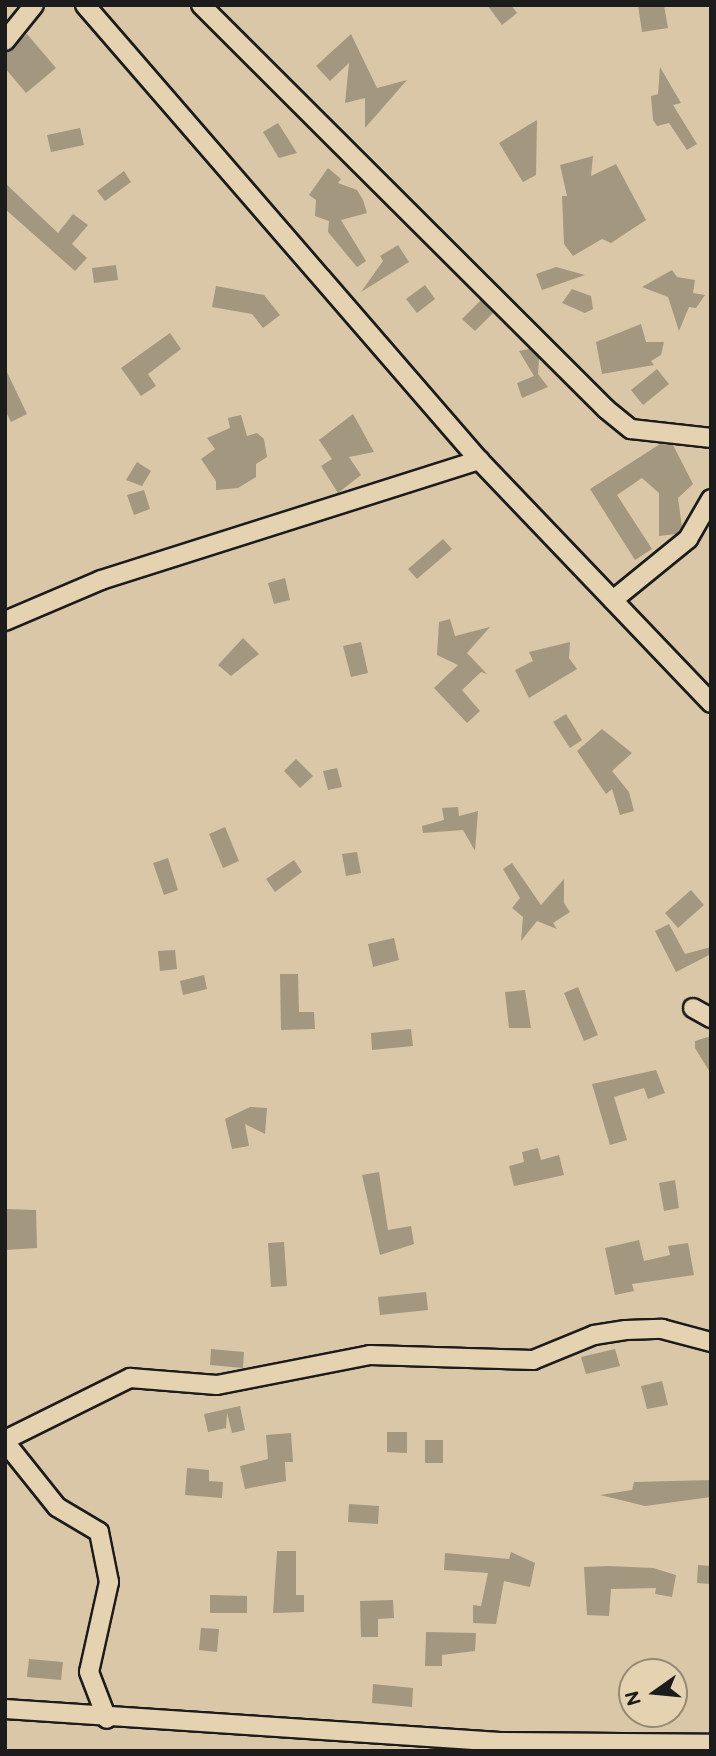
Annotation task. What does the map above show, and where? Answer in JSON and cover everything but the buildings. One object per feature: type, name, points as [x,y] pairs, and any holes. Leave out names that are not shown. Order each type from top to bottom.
[{"type":"street","points":[[5,41],[34,5]]},
{"type":"street","points":[[85,5],[480,460],[711,703]]},
{"type":"street","points":[[201,5],[606,409],[631,429],[711,438]]},
{"type":"street","points":[[5,621],[100,579],[480,460]]},
{"type":"street","points":[[613,600],[688,539],[711,499]]},
{"type":"street","points":[[693,1008],[711,1018]]},
{"type":"street","points":[[107,1719],[89,1672],[109,1582],[99,1532],[57,1507],[5,1441],[130,1378],[217,1385],[370,1356],[533,1360],[594,1335],[626,1330],[662,1329],[711,1342]]},
{"type":"street","points":[[5,1709],[107,1719],[499,1746],[711,1744]]}]
